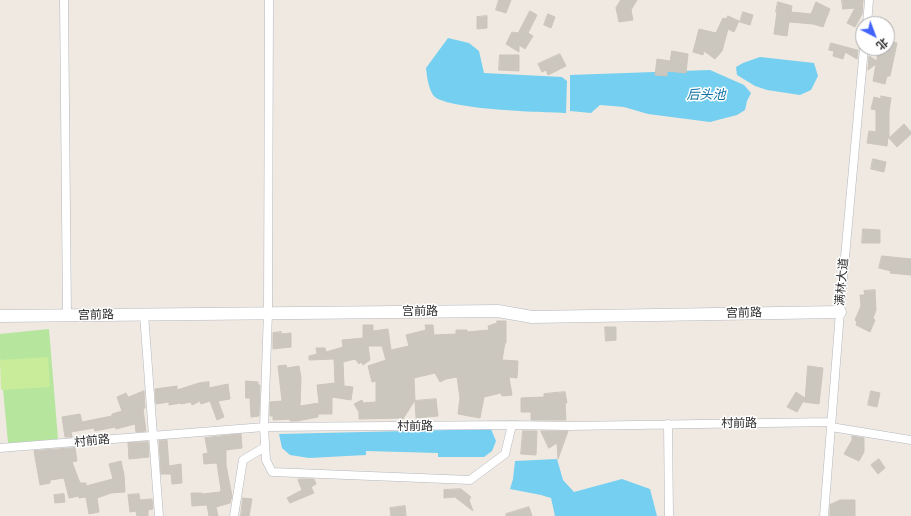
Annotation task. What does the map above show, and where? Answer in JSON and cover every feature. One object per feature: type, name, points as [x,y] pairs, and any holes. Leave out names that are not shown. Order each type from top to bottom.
[{"type":"street","points":[[64,0],[67,315]]},
{"type":"street","points":[[269,0],[268,312],[264,427],[266,460],[272,472],[470,480],[505,454],[512,425]]},
{"type":"street","points":[[868,16],[869,0]]},
{"type":"street","name":"满林大道","points":[[824,516],[840,312],[863,56]]},
{"type":"street","name":"宫前路","points":[[0,316],[268,312],[498,311],[532,316],[840,312]]},
{"type":"street","points":[[144,314],[159,516]]},
{"type":"street","points":[[668,424],[669,516]]},
{"type":"street","name":"村前路","points":[[0,448],[264,427],[831,424],[911,440]]},
{"type":"street","points":[[234,516],[243,460],[265,447]]},
{"type":"green space","points":[[49,329],[58,439],[8,443],[0,357],[0,334]]},
{"type":"green space","points":[[48,357],[50,387],[1,390],[0,360]]},
{"type":"water","points":[[448,38],[469,43],[479,51],[484,73],[562,77],[567,81],[566,113],[474,107],[441,100],[433,95],[428,82],[426,68]]},
{"type":"water","points":[[760,57],[814,63],[818,76],[811,90],[800,95],[767,90],[755,86],[737,75],[736,67]]},
{"type":"water","name":"后头池","points":[[710,70],[744,85],[751,93],[745,110],[737,115],[710,122],[648,114],[624,107],[600,105],[591,113],[570,111],[570,75]]},
{"type":"water","points":[[491,429],[496,441],[492,451],[484,457],[438,457],[438,453],[366,451],[366,455],[309,458],[290,455],[282,448],[279,434]]},
{"type":"water","points":[[557,459],[563,480],[574,492],[622,479],[650,489],[657,516],[555,516],[551,498],[510,489],[515,461]]},
{"type":"building","points":[[499,0],[511,0],[506,13],[496,10]]},
{"type":"building","points":[[621,0],[637,0],[631,10],[633,20],[619,22],[616,8]]},
{"type":"building","points":[[842,0],[863,0],[862,14],[861,16],[855,16],[855,27],[847,23],[855,8],[843,9]]},
{"type":"building","points":[[778,2],[792,6],[791,12],[811,14],[816,2],[830,9],[823,27],[813,24],[789,22],[787,36],[774,34]]},
{"type":"building","points":[[530,11],[537,15],[528,33],[533,36],[525,49],[519,45],[519,52],[506,44],[512,32],[518,33]]},
{"type":"building","points":[[743,12],[753,15],[750,25],[740,22]]},
{"type":"building","points":[[548,14],[555,17],[551,28],[544,25]]},
{"type":"building","points":[[487,16],[487,28],[477,29],[477,17]]},
{"type":"building","points":[[728,16],[739,21],[734,32],[728,29],[722,51],[715,59],[704,51],[703,55],[693,52],[699,29],[716,33],[723,18],[726,19]]},
{"type":"building","points":[[831,43],[855,49],[855,56],[857,56],[857,59],[845,52],[843,59],[833,56],[834,51],[829,50]]},
{"type":"building","points":[[672,51],[688,54],[686,73],[667,71],[667,76],[655,75],[657,59],[670,61]]},
{"type":"building","points":[[560,54],[566,66],[548,75],[546,70],[542,72],[538,64]]},
{"type":"building","points":[[500,55],[519,55],[519,71],[499,70]]},
{"type":"building","points":[[869,56],[877,61],[877,56],[894,56],[890,76],[887,76],[885,84],[873,81],[876,64],[868,70]]},
{"type":"building","points":[[881,96],[891,98],[889,112],[889,138],[904,124],[911,132],[911,134],[897,147],[888,137],[887,146],[867,143],[869,131],[876,132],[876,110],[871,109],[874,97],[881,99]]},
{"type":"building","points":[[873,159],[886,162],[884,172],[871,169]]},
{"type":"building","points":[[863,229],[880,230],[880,243],[862,243]]},
{"type":"building","points":[[882,256],[911,259],[911,275],[890,273],[891,271],[879,268]]},
{"type":"building","points":[[875,290],[876,310],[873,318],[875,320],[870,332],[856,325],[857,322],[855,320],[861,306],[860,295],[865,295],[864,291]]},
{"type":"building","points":[[497,321],[506,321],[506,343],[502,360],[518,361],[517,378],[509,377],[512,395],[502,396],[501,393],[484,397],[480,418],[458,414],[460,398],[457,377],[440,382],[435,373],[414,378],[415,400],[403,419],[359,419],[359,412],[354,404],[362,400],[363,403],[376,402],[376,381],[372,382],[368,366],[386,360],[382,346],[368,346],[370,360],[363,365],[361,362],[359,364],[355,359],[343,362],[344,386],[353,387],[351,400],[332,397],[332,414],[318,414],[318,417],[297,421],[290,421],[290,419],[273,420],[273,416],[270,416],[270,402],[282,401],[278,366],[286,365],[287,368],[299,366],[301,378],[300,406],[319,403],[317,385],[335,383],[334,359],[309,360],[309,356],[317,354],[316,348],[325,348],[326,352],[343,347],[342,340],[363,338],[363,325],[373,325],[373,331],[388,329],[391,350],[409,346],[406,335],[426,330],[425,325],[433,325],[434,335],[456,334],[456,330],[467,330],[467,332],[489,330],[488,326],[497,323]]},
{"type":"building","points":[[605,327],[616,327],[616,340],[606,341]]},
{"type":"building","points":[[281,332],[281,334],[291,333],[291,347],[273,349],[273,333]]},
{"type":"building","points":[[808,366],[823,368],[819,404],[804,402],[804,400],[797,412],[787,407],[796,392],[805,398]]},
{"type":"building","points":[[246,381],[258,382],[258,385],[260,385],[259,416],[251,417],[250,398],[246,398]]},
{"type":"building","points":[[209,382],[209,388],[228,384],[230,399],[218,401],[224,417],[217,420],[210,401],[201,404],[200,401],[192,405],[191,402],[169,405],[169,402],[156,404],[155,389],[177,386],[177,390],[199,383]]},
{"type":"building","points":[[144,391],[145,408],[143,409],[146,431],[136,432],[135,424],[116,429],[115,427],[95,431],[94,428],[71,432],[72,437],[65,437],[62,417],[80,414],[82,422],[112,416],[112,414],[122,411],[117,397],[126,393],[128,397]]},
{"type":"building","points":[[871,391],[880,393],[877,407],[868,405]]},
{"type":"building","points":[[565,392],[567,403],[565,403],[566,420],[531,420],[531,412],[521,412],[521,398],[544,397],[544,394]]},
{"type":"building","points":[[436,399],[438,416],[416,418],[415,401]]},
{"type":"building","points":[[523,431],[537,431],[536,455],[521,454]]},
{"type":"building","points":[[541,431],[568,431],[558,459],[557,443],[549,448]]},
{"type":"building","points":[[241,434],[242,448],[226,450],[226,465],[232,496],[230,503],[216,507],[218,516],[209,516],[207,505],[192,506],[191,493],[202,494],[220,492],[221,490],[217,463],[204,464],[203,454],[208,453],[205,438]]},
{"type":"building","points":[[852,436],[864,438],[864,452],[859,461],[844,454],[852,440]]},
{"type":"building","points":[[167,440],[169,466],[181,464],[182,483],[172,484],[171,474],[161,474],[159,441]]},
{"type":"building","points":[[148,442],[149,457],[129,459],[128,443]]},
{"type":"building","points":[[75,448],[77,461],[72,462],[80,483],[86,483],[86,486],[113,479],[109,464],[121,461],[125,492],[111,493],[97,498],[99,512],[89,514],[86,497],[79,498],[79,496],[69,498],[64,478],[50,480],[50,483],[40,485],[34,451]]},
{"type":"building","points":[[879,459],[885,468],[878,474],[871,465]]},
{"type":"building","points":[[314,479],[316,484],[311,487],[314,493],[290,503],[287,498],[302,490],[298,480]]},
{"type":"building","points":[[461,489],[471,497],[469,500],[473,511],[455,497],[444,498],[444,490]]},
{"type":"building","points":[[64,494],[65,502],[55,503],[54,495]]},
{"type":"building","points":[[139,494],[140,500],[152,499],[153,509],[148,510],[148,516],[137,516],[136,511],[130,512],[128,495]]},
{"type":"building","points":[[243,498],[252,499],[249,516],[241,516]]},
{"type":"building","points":[[840,500],[855,500],[855,516],[830,516],[830,505]]},
{"type":"building","points":[[405,506],[406,516],[391,516],[390,508]]},
{"type":"building","points":[[529,507],[532,516],[506,516],[506,514]]}]
